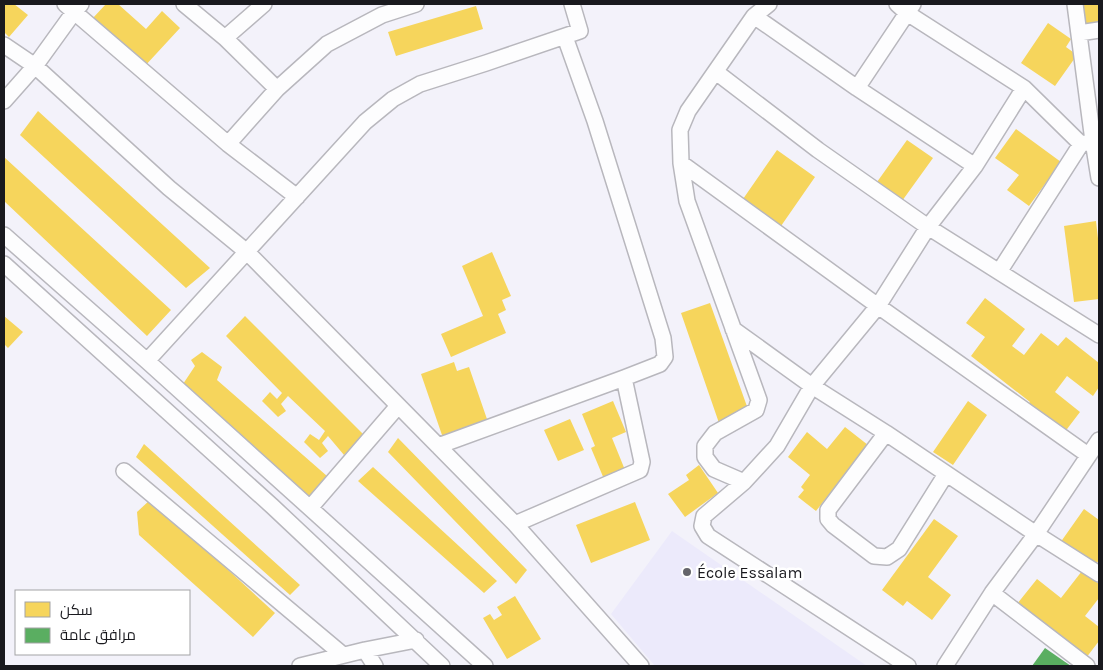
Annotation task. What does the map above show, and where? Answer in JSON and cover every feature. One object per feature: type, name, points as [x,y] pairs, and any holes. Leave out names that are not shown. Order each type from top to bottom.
[{"type":"street","points":[[184,4],[225,38],[278,89]]},
{"type":"street","points":[[225,38],[264,4]]},
{"type":"street","points":[[228,144],[278,89],[327,44],[382,15],[416,4]]},
{"type":"street","points":[[147,361],[365,122],[393,99],[420,84],[580,31],[572,4]]},
{"type":"street","points":[[744,482],[714,469],[705,458],[705,446],[715,433],[756,410],[759,400],[687,202],[681,163],[680,130],[688,111],[754,16],[769,4]]},
{"type":"street","points":[[1075,4],[1079,33],[1093,92],[1092,147],[1099,178]]},
{"type":"street","points":[[4,101],[35,66],[73,6],[228,144],[297,197]]},
{"type":"street","points":[[857,88],[906,7],[1024,88],[1092,147]]},
{"type":"street","points":[[754,16],[857,88],[975,166]]},
{"type":"street","points":[[1079,33],[1099,30]]},
{"type":"street","points":[[438,446],[660,364],[665,356],[663,338],[595,121],[565,37]]},
{"type":"street","points":[[4,45],[35,66],[169,188],[247,252],[515,524],[641,666]]},
{"type":"street","points":[[716,72],[818,150],[928,227],[1099,335]]},
{"type":"street","points":[[908,666],[708,536],[702,526],[704,516],[744,482],[777,446],[812,386],[878,306],[928,227],[975,166],[1024,88]]},
{"type":"street","points":[[999,272],[1092,147]]},
{"type":"street","points":[[681,163],[1088,455]]},
{"type":"street","points":[[4,235],[147,361],[485,666]]},
{"type":"street","points":[[4,264],[272,506],[442,666]]},
{"type":"street","points":[[732,329],[812,386],[1099,574]]},
{"type":"street","points":[[515,524],[640,470],[642,462],[624,378]]},
{"type":"street","points":[[310,508],[398,406]]},
{"type":"street","points":[[886,433],[828,510],[828,518],[833,525],[874,556],[887,558],[898,549],[946,474]]},
{"type":"street","points":[[946,666],[992,593],[1036,534],[1099,440]]},
{"type":"street","points":[[124,471],[343,655]]},
{"type":"street","points":[[992,593],[1087,666]]},
{"type":"street","points":[[300,666],[320,664],[343,655],[416,640]]},
{"type":"street","points":[[365,650],[374,666]]},
{"type":"shaded area","name":"École Essalam","points":[[672,531],[867,666],[655,666],[611,614]]},
{"type":"building: سكن","points":[[4,4],[14,4],[28,15],[9,37],[4,32]]},
{"type":"building: سكن","points":[[106,4],[118,4],[146,29],[162,11],[180,28],[144,67],[92,19]]},
{"type":"building: سكن","points":[[1081,4],[1099,4],[1099,27],[1085,29]]},
{"type":"building: سكن","points":[[476,6],[483,29],[396,56],[388,32]]},
{"type":"building: سكن","points":[[1048,23],[1071,39],[1066,47],[1077,55],[1055,86],[1021,63]]},
{"type":"building: سكن","points":[[38,111],[210,268],[186,288],[20,135]]},
{"type":"building: سكن","points":[[1016,129],[1061,162],[1029,206],[1007,190],[1019,175],[995,158]]},
{"type":"building: سكن","points":[[907,140],[933,158],[902,201],[877,182]]},
{"type":"building: سكن","points":[[777,150],[815,177],[781,226],[743,199]]},
{"type":"building: سكن","points":[[4,157],[171,310],[147,336],[4,201]]},
{"type":"building: سكن","points":[[1096,221],[1099,247],[1099,299],[1074,302],[1064,226]]},
{"type":"building: سكن","points":[[492,252],[511,296],[502,300],[506,310],[498,314],[506,333],[451,357],[441,334],[483,316],[462,266]]},
{"type":"building: سكن","points":[[985,298],[1025,329],[1012,346],[1024,355],[1041,333],[1058,346],[1066,337],[1099,363],[1099,387],[1093,396],[1067,376],[1055,392],[1080,412],[1064,433],[1028,404],[1030,402],[971,356],[985,337],[966,323]]},
{"type":"building: سكن","points":[[710,303],[749,412],[719,423],[681,313]]},
{"type":"building: سكن","points":[[4,316],[23,332],[8,348],[4,344]]},
{"type":"building: سكن","points":[[245,316],[364,435],[344,455],[328,436],[322,443],[328,451],[320,458],[304,442],[310,434],[319,440],[325,431],[288,396],[281,404],[286,411],[278,417],[262,401],[270,392],[277,399],[282,393],[226,336]]},
{"type":"building: سكن","points":[[202,352],[222,367],[217,380],[327,476],[309,497],[183,384],[195,366],[191,360]]},
{"type":"building: سكن","points":[[454,362],[457,371],[469,367],[488,422],[443,438],[421,374]]},
{"type":"building: سكن","points":[[613,401],[626,432],[612,438],[625,470],[604,479],[591,448],[595,446],[582,414]]},
{"type":"building: سكن","points":[[968,401],[987,415],[953,465],[933,452]]},
{"type":"building: سكن","points":[[570,419],[584,450],[558,461],[544,430]]},
{"type":"building: سكن","points":[[845,427],[868,445],[816,511],[798,497],[804,490],[801,487],[810,475],[788,457],[807,432],[827,449]]},
{"type":"building: سكن","points":[[398,438],[527,570],[516,584],[388,452]]},
{"type":"building: سكن","points":[[144,444],[300,585],[290,595],[136,457]]},
{"type":"building: سكن","points":[[699,465],[718,493],[685,517],[668,494],[689,480],[686,475]]},
{"type":"building: سكن","points":[[373,467],[497,581],[484,593],[358,481]]},
{"type":"building: سكن","points":[[151,499],[275,613],[253,637],[139,535],[137,512]]},
{"type":"building: سكن","points":[[635,502],[650,540],[591,563],[576,525]]},
{"type":"building: سكن","points":[[1084,509],[1099,520],[1099,560],[1094,567],[1060,543]]},
{"type":"building: سكن","points":[[934,519],[958,536],[928,577],[951,595],[932,620],[907,601],[903,606],[882,590]]},
{"type":"building: سكن","points":[[1082,571],[1099,584],[1099,598],[1085,616],[1099,627],[1099,641],[1086,658],[1017,604],[1037,579],[1061,598]]},
{"type":"building: سكن","points":[[515,596],[541,639],[507,659],[483,618],[490,614],[494,620],[502,615],[497,607]]},
{"type":"building: مرافق عامة","points":[[1045,648],[1071,666],[1032,666]]},
{"type":"place","name":"École Essalam","points":[[687,572]]}]
